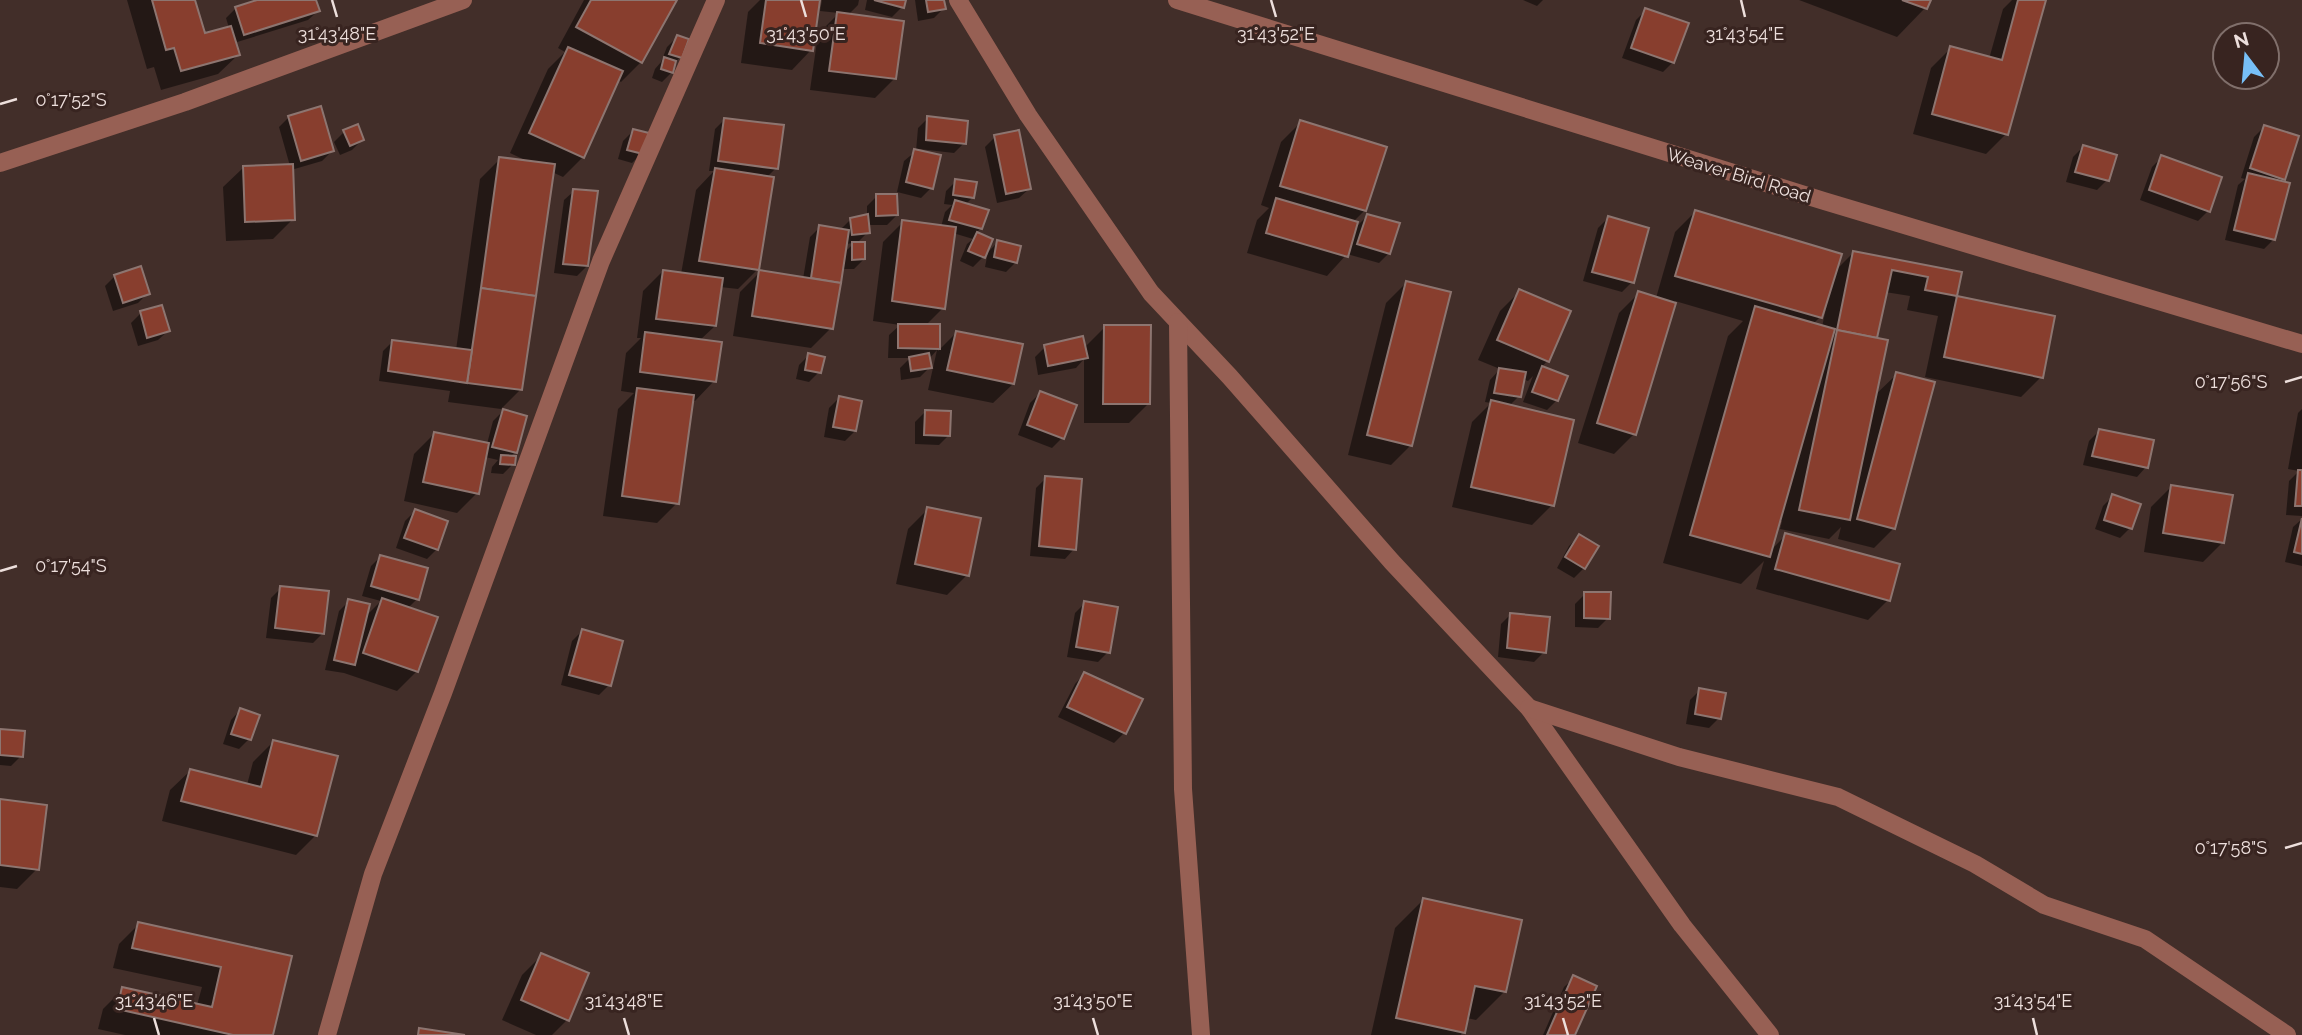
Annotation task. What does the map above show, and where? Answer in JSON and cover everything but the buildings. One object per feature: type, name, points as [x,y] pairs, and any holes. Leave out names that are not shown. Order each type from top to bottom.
[{"type":"street","points":[[0,163],[185,102],[463,0]]},
{"type":"street","points":[[327,1035],[373,874],[443,693],[601,261],[716,0]]},
{"type":"street","points":[[958,0],[1036,126],[1150,293],[1230,377],[1392,562],[1529,708],[1682,925],[1770,1035]]},
{"type":"street","name":"Weaver Bird Road","points":[[1177,0],[1824,201],[2302,344]]},
{"type":"street","points":[[1178,322],[1183,789],[1201,1035]]},
{"type":"street","points":[[1529,708],[1679,757],[1838,797],[1975,864],[2043,905],[2145,939],[2287,1035]]}]
